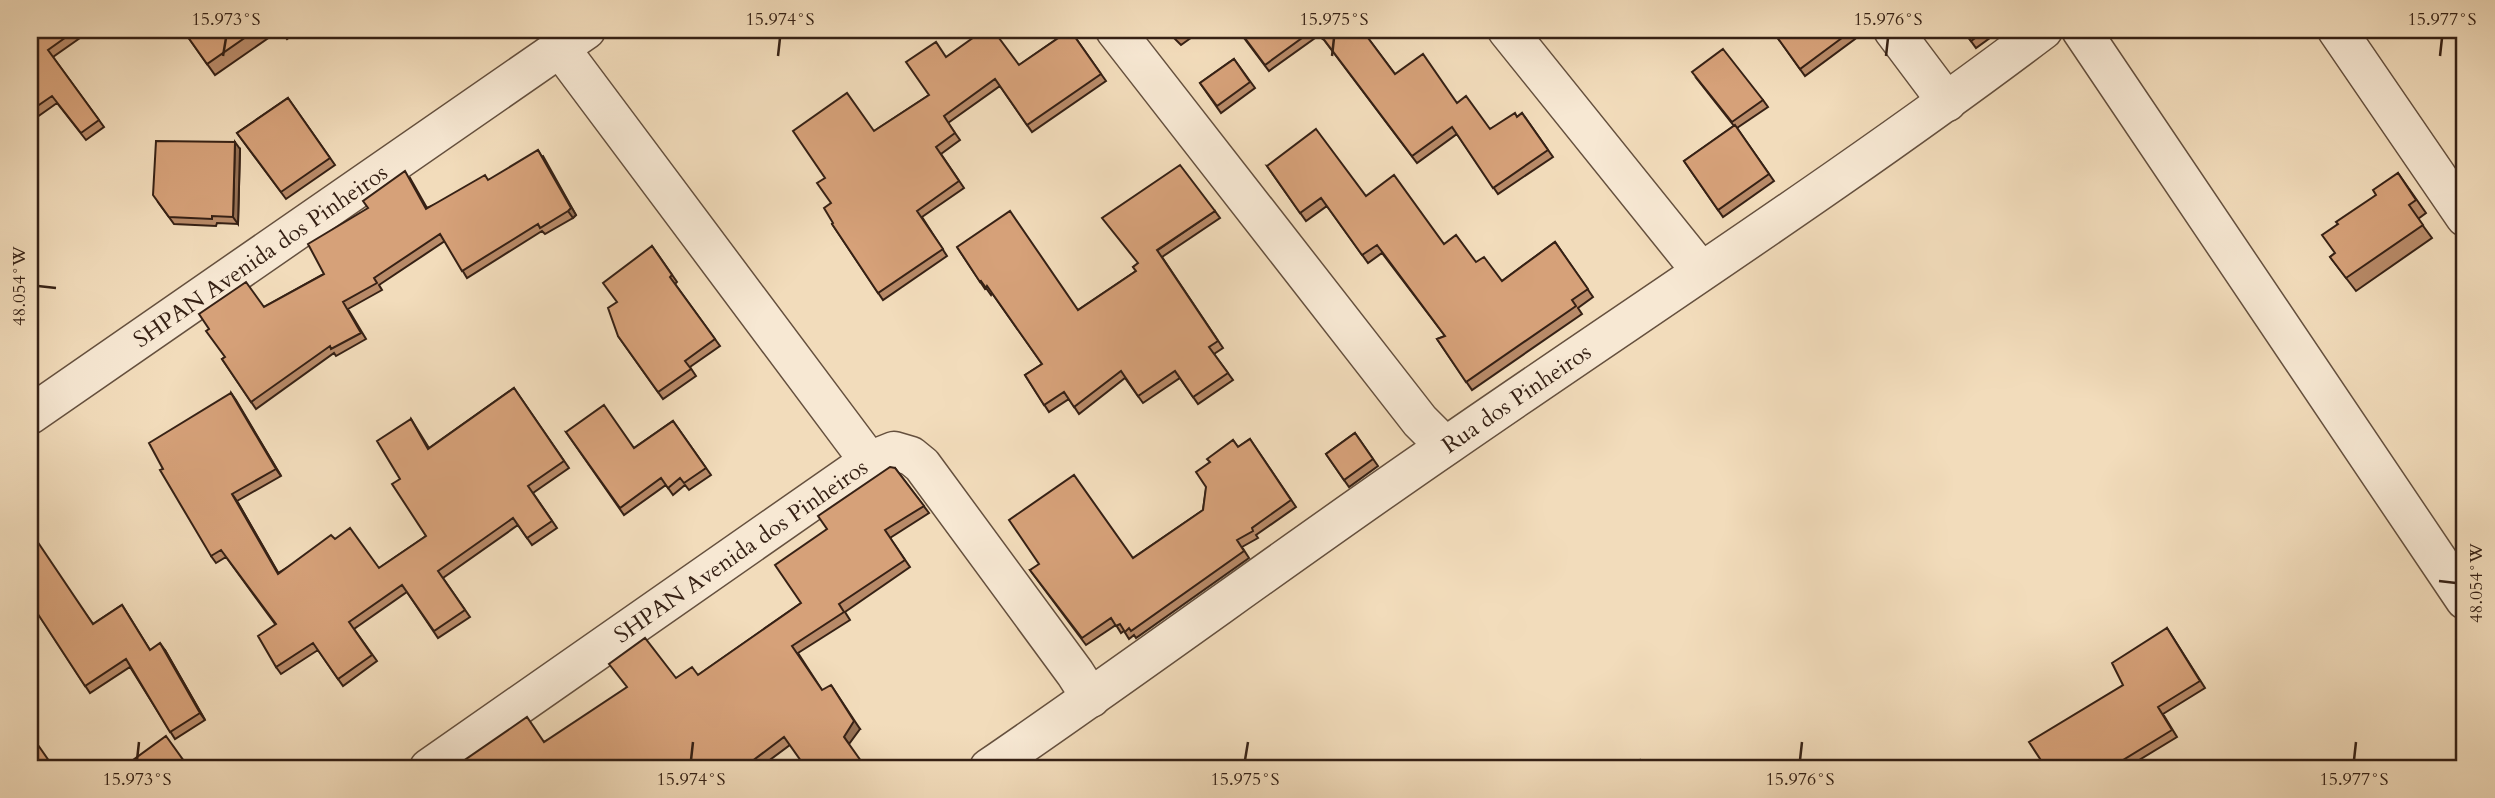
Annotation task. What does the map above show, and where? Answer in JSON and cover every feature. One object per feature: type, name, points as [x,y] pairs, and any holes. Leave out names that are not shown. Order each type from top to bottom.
[{"type":"street","points":[[1115,30],[1420,421],[1445,446]]},
{"type":"street","points":[[1507,30],[1700,271]]},
{"type":"street","points":[[1893,30],[1947,102]]},
{"type":"street","name":"Rua dos Pinheiros","points":[[989,768],[1445,446],[1947,102],[2043,30]]},
{"type":"street","points":[[2081,30],[2465,600]]},
{"type":"street","points":[[2336,30],[2465,217]]},
{"type":"street","name":"SHPAN Avenida dos Pinheiros","points":[[30,415],[573,39],[869,461],[429,768]]},
{"type":"street","points":[[869,461],[894,450],[911,456],[922,465],[1091,698]]},
{"type":"building","points":[[30,30],[76,30],[48,50],[99,120],[81,133],[52,96],[30,111],[30,78],[35,75],[30,68]]},
{"type":"building","points":[[183,30],[256,30],[207,64]]},
{"type":"building","points":[[984,30],[993,30],[1019,65],[1070,30],[1101,74],[1027,125],[995,79],[944,116],[955,133],[936,147],[959,181],[917,211],[943,249],[878,293],[832,224],[824,208],[831,203],[817,183],[825,178],[793,131],[847,93],[874,131],[929,95],[906,62],[936,42],[946,57]]},
{"type":"building","points":[[1168,30],[1188,30],[1176,38]]},
{"type":"building","points":[[1239,30],[1313,30],[1265,65]]},
{"type":"building","points":[[1314,30],[1362,30],[1395,74],[1423,54],[1457,103],[1466,96],[1490,129],[1515,113],[1517,117],[1522,113],[1548,150],[1493,188],[1452,127],[1412,156],[1319,33]]},
{"type":"building","points":[[1786,30],[1850,32],[1800,69],[1777,37]]},
{"type":"building","points":[[1963,30],[1986,30],[1971,41]]},
{"type":"building","points":[[1723,49],[1763,100],[1732,122],[1692,72]]},
{"type":"building","points":[[1234,59],[1250,82],[1217,106],[1200,83]]},
{"type":"building","points":[[288,98],[330,158],[281,192],[237,133]]},
{"type":"building","points":[[1735,125],[1769,174],[1718,210],[1684,161]]},
{"type":"building","points":[[1316,129],[1366,196],[1394,175],[1444,244],[1456,235],[1476,262],[1484,257],[1502,281],[1555,242],[1588,289],[1572,300],[1576,306],[1466,382],[1437,339],[1445,336],[1377,245],[1362,255],[1321,198],[1300,213],[1267,166]]},
{"type":"building","points":[[156,141],[235,142],[233,217],[169,217],[153,195]]},
{"type":"building","points":[[538,150],[571,208],[568,211],[540,228],[538,224],[462,271],[440,234],[374,278],[377,283],[343,302],[361,333],[331,349],[330,346],[251,402],[222,359],[225,357],[206,331],[209,329],[199,314],[246,282],[264,307],[324,274],[308,244],[368,208],[363,201],[405,171],[426,209],[485,175],[488,180]]},
{"type":"building","points":[[1180,165],[1215,211],[1157,250],[1218,341],[1209,347],[1228,373],[1193,397],[1175,371],[1138,396],[1121,371],[1074,407],[1064,392],[1044,405],[1025,375],[1042,364],[957,247],[1010,211],[1078,310],[1136,271],[1133,267],[1138,263],[1102,218]]},
{"type":"building","points":[[2398,173],[2416,200],[2409,205],[2423,225],[2346,278],[2330,257],[2335,253],[2322,235],[2338,224],[2336,222],[2376,195],[2373,190]]},
{"type":"building","points":[[652,246],[672,275],[670,277],[715,339],[685,361],[691,369],[658,392],[618,336],[608,308],[617,302],[603,283]]},
{"type":"building","points":[[514,388],[564,461],[528,486],[552,521],[527,538],[513,518],[438,571],[465,610],[434,631],[402,585],[349,622],[372,655],[338,679],[313,643],[276,667],[258,636],[276,624],[221,550],[211,556],[160,470],[163,469],[149,443],[231,393],[276,469],[232,494],[278,574],[331,535],[335,539],[350,528],[379,568],[426,536],[392,484],[400,479],[377,441],[411,419],[428,449]]},
{"type":"building","points":[[604,405],[634,448],[673,421],[706,468],[684,483],[680,478],[668,488],[661,478],[620,508],[566,432]]},
{"type":"building","points":[[1355,433],[1373,459],[1344,480],[1326,454]]},
{"type":"building","points":[[1250,439],[1291,500],[1252,528],[1253,531],[1237,540],[1244,551],[1131,631],[1129,628],[1125,632],[1120,624],[1116,626],[1111,618],[1082,638],[1030,570],[1039,564],[1009,520],[1074,475],[1133,558],[1203,510],[1206,487],[1196,472],[1210,462],[1207,459],[1233,440],[1238,447]]},
{"type":"building","points":[[890,467],[895,468],[924,506],[885,530],[905,560],[839,604],[844,612],[792,646],[822,690],[831,685],[854,721],[844,737],[866,768],[806,768],[784,737],[743,768],[453,768],[527,717],[544,742],[627,687],[609,664],[645,638],[676,678],[692,667],[698,675],[801,603],[775,565],[827,529],[818,516]]},
{"type":"building","points":[[33,535],[93,624],[122,605],[150,650],[160,643],[200,713],[170,732],[126,659],[85,686],[32,605],[30,607],[30,537]]},
{"type":"building","points":[[2167,628],[2200,681],[2158,707],[2172,730],[2110,768],[2046,768],[2029,742],[2123,685],[2112,663]]},
{"type":"building","points":[[166,736],[189,768],[122,768]]},
{"type":"building","points":[[38,745],[54,768],[30,768],[30,751]]},
{"type":"building","points":[[1640,760],[1645,768],[1628,768]]}]
